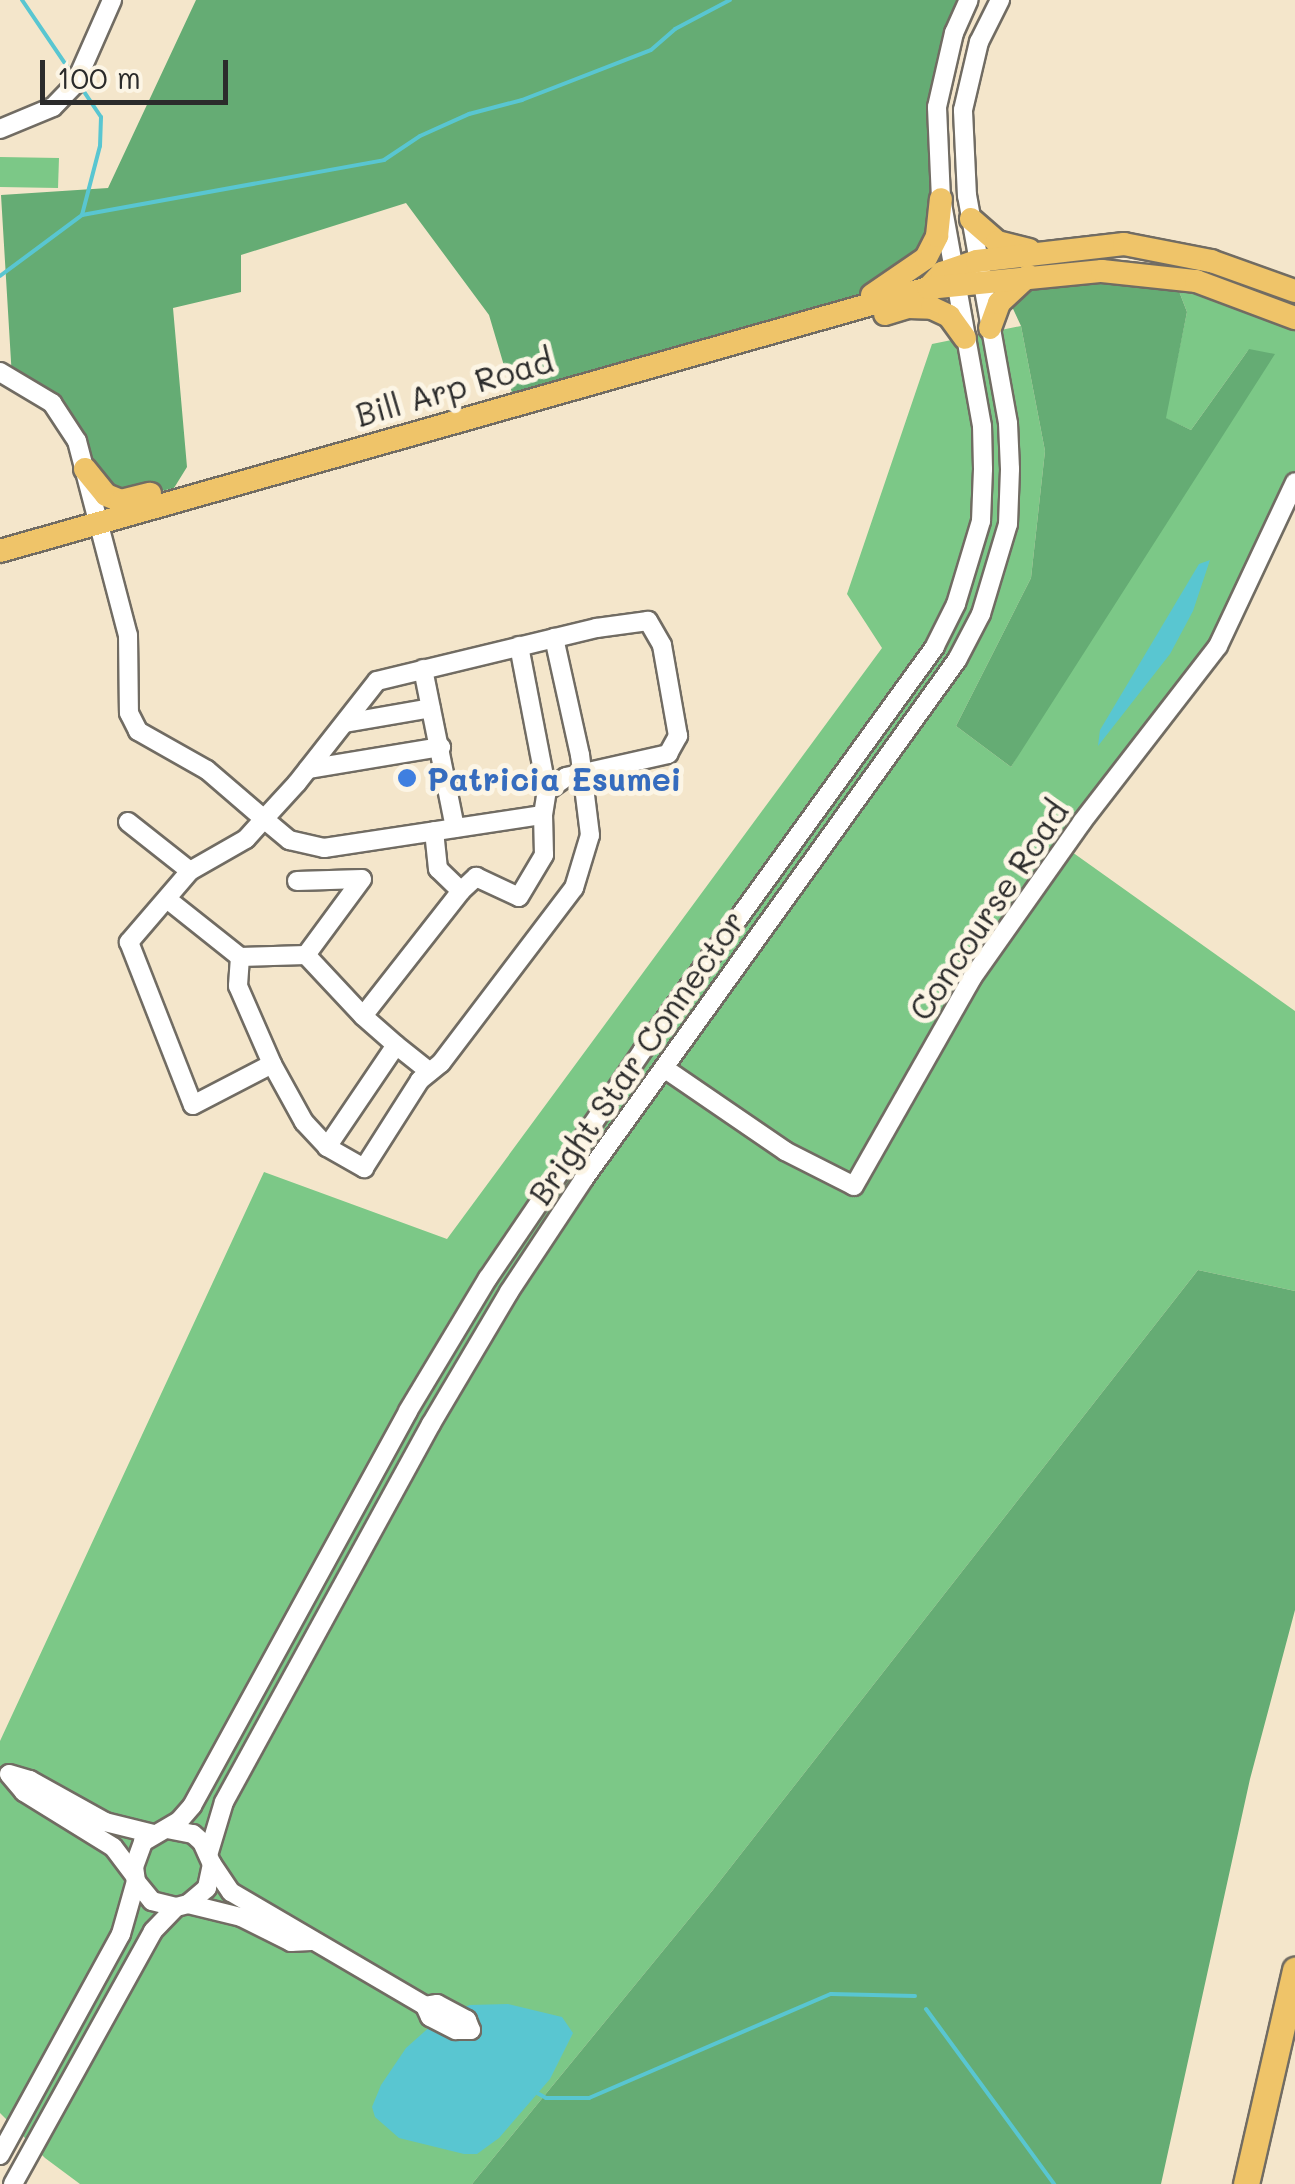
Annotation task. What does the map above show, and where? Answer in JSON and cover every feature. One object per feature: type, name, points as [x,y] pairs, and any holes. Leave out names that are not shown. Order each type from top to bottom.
[{"type":"highway","points":[[1246,2184],[1295,1970]]},
{"type":"main road","points":[[856,307],[926,258],[936,236],[941,200]]},
{"type":"main road","points":[[971,219],[996,242],[1052,252]]},
{"type":"main road","name":"Bill Arp Road","points":[[0,551],[928,288],[942,274],[955,278],[1052,252],[1124,244],[1211,261],[1295,291]]},
{"type":"main road","name":"Bill Arp Road","points":[[980,270],[1028,276],[1102,271],[1196,281],[1295,318]]},
{"type":"main road","points":[[990,328],[999,303],[1028,276]]},
{"type":"main road","points":[[760,335],[769,345],[908,307],[932,308],[948,316],[965,338]]},
{"type":"main road","points":[[85,469],[106,495],[121,502],[174,488],[202,495]]},
{"type":"street","points":[[0,128],[52,107],[75,84],[112,0]]},
{"type":"street","name":"Bright Star Connector","points":[[160,1832],[180,1821],[201,1790],[399,1428],[488,1278],[643,1050],[935,646],[956,604],[982,520],[982,426],[941,200],[937,107],[954,34],[969,0]]},
{"type":"street","name":"Bright Star Connector","points":[[210,1858],[224,1802],[468,1360],[583,1180],[957,660],[981,614],[1008,524],[1010,469],[1008,423],[971,219],[963,156],[963,110],[979,42],[1000,0]]},
{"type":"street","points":[[0,372],[52,403],[77,441],[128,634],[129,712],[138,722],[156,729],[169,745],[207,770],[289,840],[324,848],[542,815]]},
{"type":"street","name":"Concourse Road","points":[[664,1068],[785,1151],[854,1186],[972,978],[1082,822],[1218,646],[1295,482]]},
{"type":"street","points":[[272,1064],[193,1105],[130,942],[190,871],[246,839],[378,681],[554,638],[648,622],[662,645],[678,736],[668,754],[566,778],[547,790]]},
{"type":"street","points":[[240,957],[238,986],[272,1064],[304,1122],[327,1147],[364,1168],[420,1080],[574,888],[590,835],[582,774],[554,638]]},
{"type":"street","points":[[363,1016],[460,891],[476,877],[519,897],[544,855],[542,815],[547,790],[519,646]]},
{"type":"street","points":[[423,669],[455,828]]},
{"type":"street","points":[[345,723],[431,708]]},
{"type":"street","points":[[308,768],[441,747]]},
{"type":"street","points":[[128,822],[190,871]]},
{"type":"street","points":[[434,831],[438,869],[460,891]]},
{"type":"street","points":[[297,881],[362,879],[306,955]]},
{"type":"street","points":[[167,898],[240,957],[306,955],[363,1016],[430,1072]]},
{"type":"street","points":[[327,1147],[396,1044]]},
{"type":"street","points":[[4,1770],[30,1780],[105,1822],[193,1834],[231,1892],[425,2006],[430,2018],[456,2030],[478,2033]]},
{"type":"street","points":[[4,1770],[24,1792],[113,1846],[152,1901],[241,1917],[291,1942],[310,1941]]},
{"type":"street","points":[[0,2154],[122,1934],[135,1878],[136,1854],[160,1832]]},
{"type":"street","points":[[13,2184],[153,1931],[206,1888],[210,1858]]},
{"type":"green space","points":[[196,0],[969,0],[937,107],[953,270],[515,403],[489,315],[406,203],[241,255],[241,292],[173,308],[187,467],[174,488],[121,501],[106,495],[52,403],[12,378],[1,195],[108,188]]},
{"type":"green space","points":[[0,157],[59,158],[58,188],[0,187]]},
{"type":"green space","points":[[1169,265],[1295,307],[1295,482],[1218,646],[1065,847],[1295,1011],[1295,1291],[1198,1270],[712,1891],[472,2184],[80,2184],[45,2158],[0,2113],[0,1741],[264,1172],[447,1239],[882,648],[847,594],[932,344],[1021,326],[1045,451],[1031,578],[956,726],[1011,767],[1249,349],[1191,430],[1165,418],[1187,312]]},
{"type":"green space","points":[[1169,265],[1187,312],[1166,418],[1191,430],[1249,349],[1275,354],[1011,767],[956,726],[1031,578],[1045,451],[1021,326],[994,268]]},
{"type":"green space","points":[[1198,1270],[1295,1291],[1295,1610],[1250,1779],[1161,2184],[472,2184],[712,1891]]},
{"type":"water","points":[[1210,560],[1193,611],[1170,654],[1098,746],[1100,730],[1199,564]]},
{"type":"water","points":[[508,2004],[562,2017],[573,2033],[550,2079],[499,2138],[477,2154],[464,2154],[399,2138],[375,2117],[372,2107],[381,2085],[406,2048],[442,2016],[470,2005]]},
{"type":"waterway","points":[[22,0],[70,71]]},
{"type":"waterway","points":[[0,276],[82,215],[384,160],[420,136],[469,114],[522,100],[651,50],[675,29],[730,0]]},
{"type":"waterway","points":[[82,215],[100,146],[101,117],[83,90]]},
{"type":"waterway","points":[[537,2093],[546,2098],[589,2098],[831,1994],[915,1996]]},
{"type":"waterway","points":[[926,2009],[1054,2184]]},
{"type":"place","name":"Patricia Esumei","points":[[407,778]]}]
